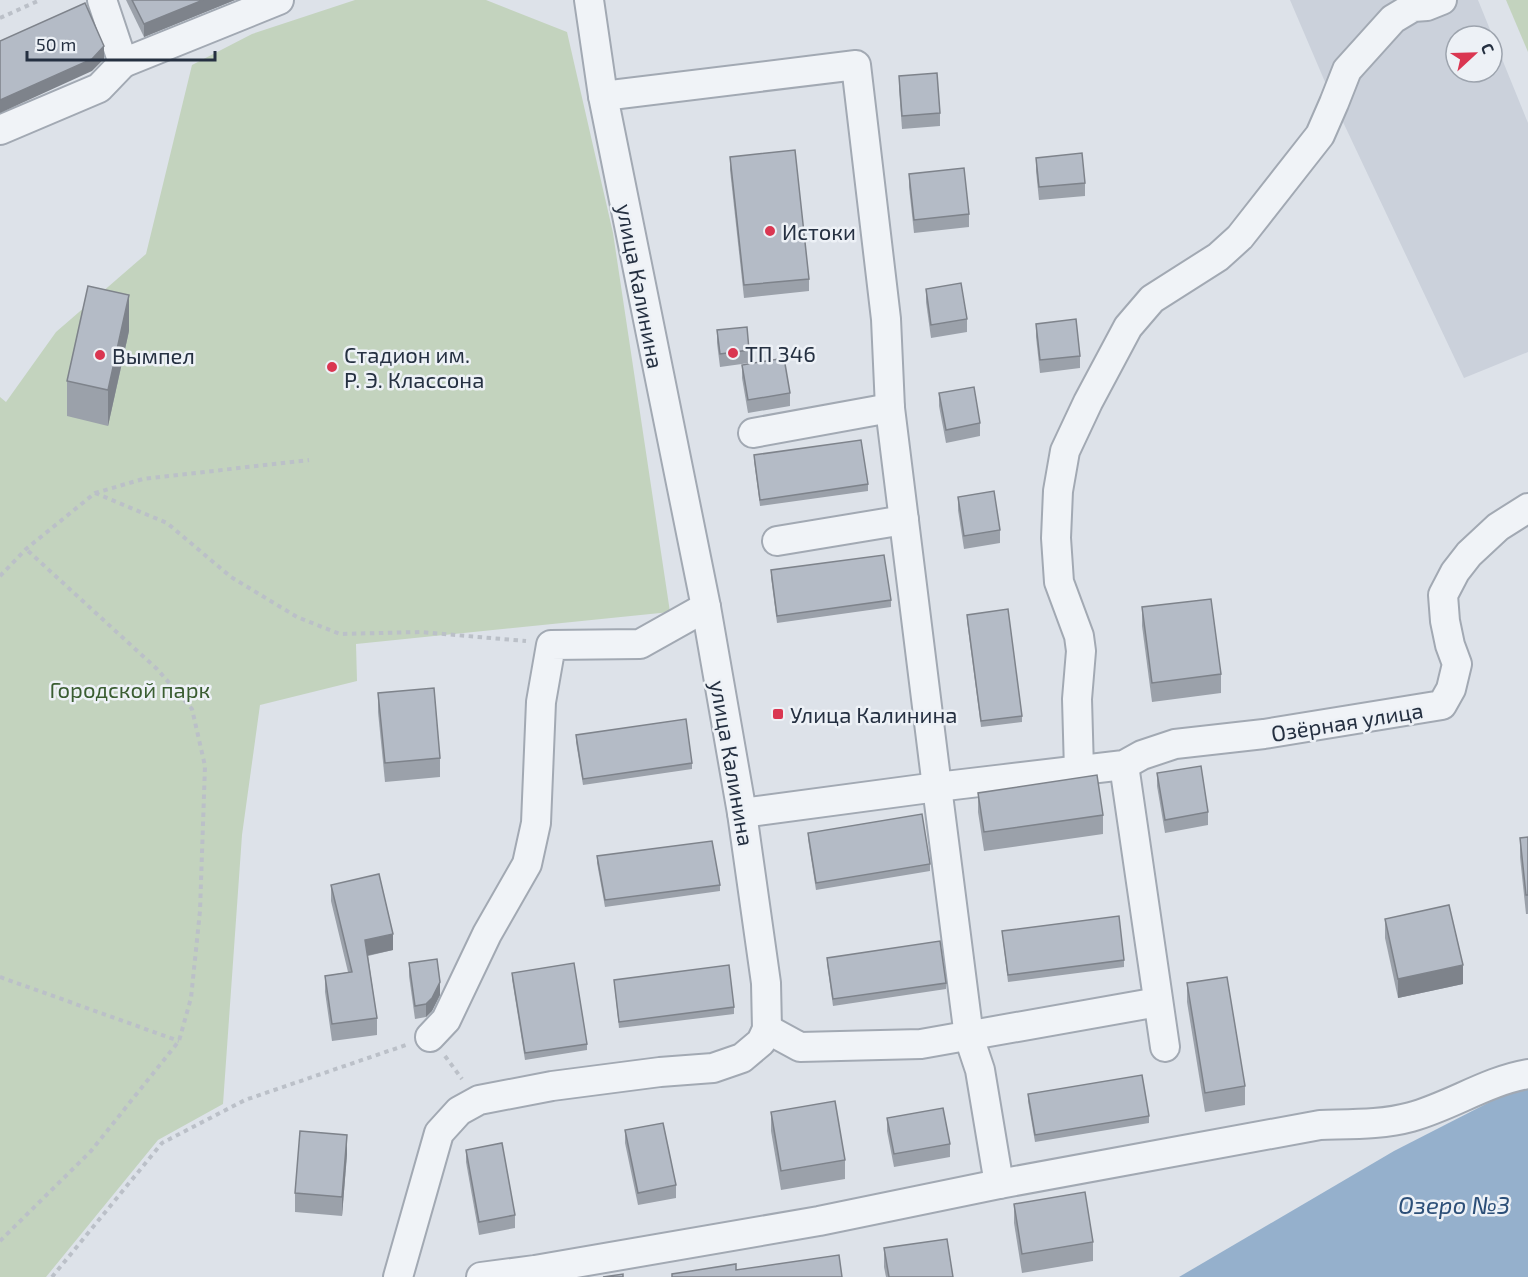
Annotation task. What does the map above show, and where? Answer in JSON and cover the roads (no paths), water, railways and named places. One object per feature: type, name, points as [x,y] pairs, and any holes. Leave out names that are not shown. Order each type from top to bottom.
[{"type":"street","points":[[102,0],[123,63]]},
{"type":"street","points":[[0,130],[99,88],[123,63],[279,0]]},
{"type":"street","name":"улица Калинина","points":[[589,0],[603,96],[706,607],[742,813],[766,983],[767,1029]]},
{"type":"street","points":[[1079,770],[1077,699],[1081,651],[1079,636],[1059,582],[1056,538],[1058,491],[1065,451],[1128,327],[1152,299],[1218,257],[1240,237],[1320,135],[1347,70],[1394,19],[1411,3],[1427,6],[1442,0]]},
{"type":"street","points":[[603,96],[855,65],[886,319],[890,408],[969,1037],[981,1070],[999,1184]]},
{"type":"street","points":[[753,433],[890,408]]},
{"type":"street","name":"Озёрная улица","points":[[1124,765],[1142,755],[1176,744],[1264,734],[1442,705],[1451,689],[1457,664],[1445,621],[1443,595],[1455,572],[1469,554],[1498,527],[1528,508]]},
{"type":"street","points":[[777,541],[904,520]]},
{"type":"street","points":[[430,1037],[446,1020],[487,934],[527,864],[536,823],[541,702],[551,645],[640,644],[706,607]]},
{"type":"street","points":[[742,813],[1124,765],[1165,1047]]},
{"type":"street","points":[[398,1277],[439,1133],[459,1111],[479,1100],[552,1086],[660,1072],[713,1068],[742,1058],[761,1042],[767,1029],[800,1047],[921,1044],[1158,1002]]},
{"type":"street","points":[[481,1277],[536,1270],[819,1221],[999,1184],[1320,1125],[1369,1124],[1411,1117],[1470,1095],[1499,1081],[1526,1073]]},
{"type":"water","name":"Озеро №3","points":[[1528,1085],[1528,1277],[1179,1277],[1394,1151],[1521,1086]]},
{"type":"place","name":"Истоки","points":[[770,231]]},
{"type":"place","name":"ТП 346","points":[[733,353]]},
{"type":"place","name":"Вымпел","points":[[100,355]]},
{"type":"place","name":"Стадион им. Р. Э. Классона","points":[[332,367]]},
{"type":"place","name":"Улица Калинина","points":[[778,714]]},
{"type":"park label","name":"Городской парк","points":[[130,689]]}]
